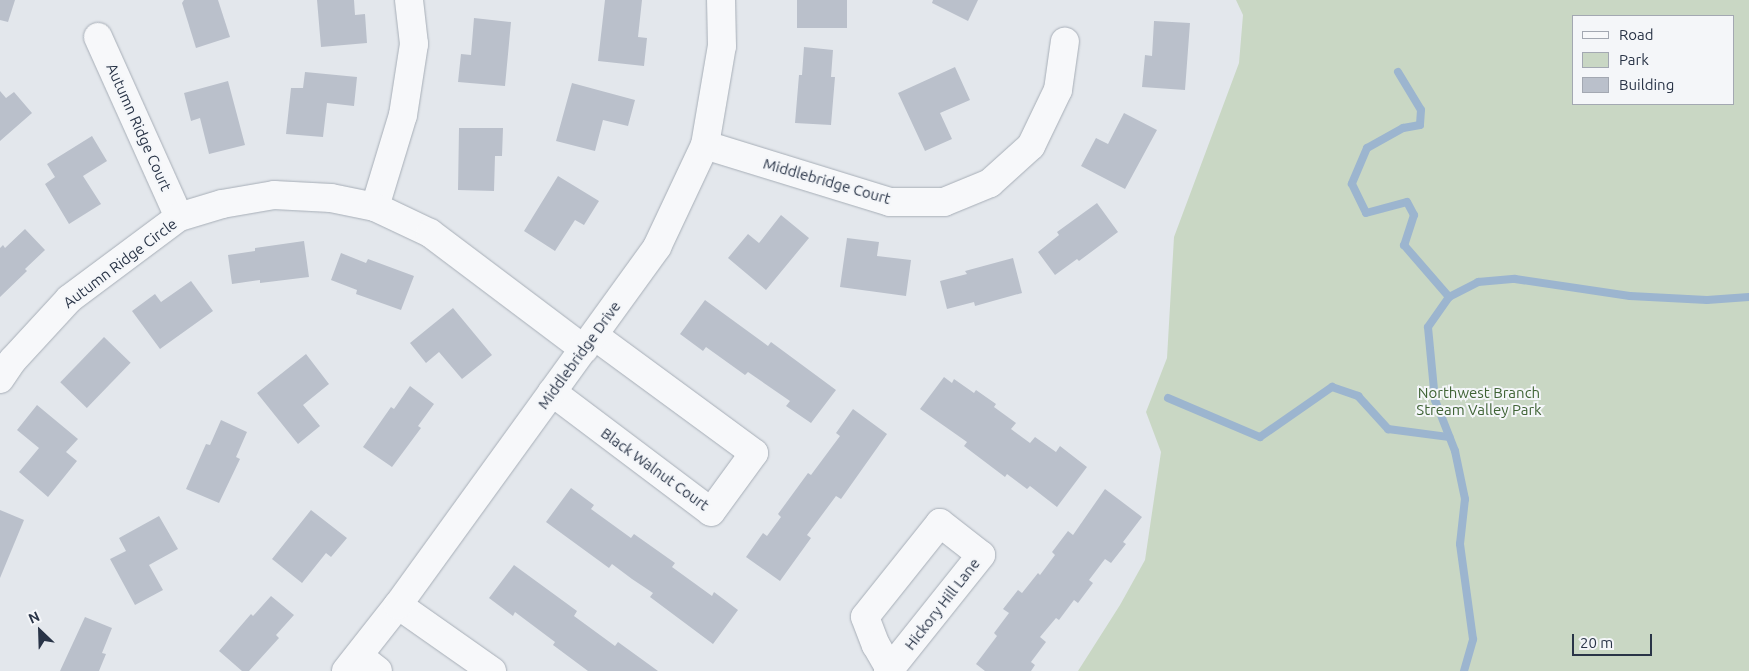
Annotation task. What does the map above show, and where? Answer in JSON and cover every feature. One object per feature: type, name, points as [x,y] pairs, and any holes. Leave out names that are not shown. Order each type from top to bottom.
[{"type":"street","points":[[375,207],[403,115],[414,44],[409,0]]},
{"type":"street","name":"Middlebridge Drive","points":[[361,666],[398,605],[657,247],[705,145],[722,46],[721,0]]},
{"type":"street","name":"Autumn Ridge Court","points":[[98,37],[179,217]]},
{"type":"street","name":"Middlebridge Court","points":[[705,145],[890,202],[944,202],[990,183],[1031,146],[1058,90],[1065,41]]},
{"type":"street","name":"Autumn Ridge Circle","points":[[0,379],[13,360],[69,299],[179,217],[222,204],[274,195],[331,198],[375,207],[430,234],[589,342]]},
{"type":"street","name":"Black Walnut Court","points":[[552,392],[711,512],[754,453],[589,342]]},
{"type":"street","name":"Hickory Hill Lane","points":[[940,523],[981,555],[889,670],[876,646],[865,617],[940,523]]},
{"type":"street","points":[[398,605],[492,671]]},
{"type":"green space","name":"Northwest Branch Stream Valley Park","points":[[1236,0],[1749,0],[1749,671],[1078,671],[1120,605],[1145,560],[1161,452],[1146,412],[1167,358],[1174,237],[1239,63],[1243,15]]},
{"type":"building","points":[[0,0],[15,0],[8,22],[0,20]]},
{"type":"building","points":[[184,0],[218,0],[230,37],[196,48],[182,3]]},
{"type":"building","points":[[317,0],[354,0],[355,15],[365,14],[367,43],[321,47]]},
{"type":"building","points":[[605,0],[642,0],[638,37],[647,38],[644,66],[598,61]]},
{"type":"building","points":[[797,0],[847,0],[847,28],[797,28]]},
{"type":"building","points":[[933,0],[978,0],[968,21],[932,3]]},
{"type":"building","points":[[474,18],[511,22],[505,86],[458,82],[461,54],[471,55]]},
{"type":"building","points":[[1154,21],[1190,23],[1185,90],[1142,87],[1145,55],[1152,56]]},
{"type":"building","points":[[804,47],[833,50],[831,77],[835,77],[831,125],[795,123],[799,75],[802,75]]},
{"type":"building","points":[[955,67],[970,100],[940,113],[952,139],[925,151],[898,93]]},
{"type":"building","points":[[305,72],[357,77],[354,106],[327,103],[323,137],[286,134],[291,88],[303,88]]},
{"type":"building","points":[[228,81],[245,145],[209,154],[200,118],[191,121],[184,93]]},
{"type":"building","points":[[572,83],[635,100],[628,126],[603,120],[595,151],[556,141]]},
{"type":"building","points":[[0,91],[6,98],[14,92],[32,113],[0,141]]},
{"type":"building","points":[[1124,113],[1157,130],[1125,189],[1081,166],[1096,138],[1108,144]]},
{"type":"building","points":[[459,128],[503,128],[502,156],[495,156],[494,191],[458,190]]},
{"type":"building","points":[[92,136],[107,161],[83,176],[101,204],[69,224],[45,184],[55,177],[47,164]]},
{"type":"building","points":[[558,176],[599,201],[584,225],[575,220],[555,251],[524,231]]},
{"type":"building","points":[[1097,203],[1118,232],[1079,261],[1077,259],[1055,275],[1038,252],[1059,235],[1057,232]]},
{"type":"building","points":[[781,215],[809,238],[766,290],[728,258],[748,234],[759,243]]},
{"type":"building","points":[[25,229],[45,250],[25,269],[27,271],[0,297],[0,248],[3,245],[5,248]]},
{"type":"building","points":[[847,238],[879,242],[877,256],[911,260],[906,296],[840,287]]},
{"type":"building","points":[[304,241],[309,277],[260,283],[260,280],[232,284],[228,255],[255,251],[255,248]]},
{"type":"building","points":[[341,253],[366,263],[368,259],[414,276],[401,310],[356,294],[357,290],[331,280]]},
{"type":"building","points":[[1013,258],[1022,293],[975,306],[974,302],[947,309],[940,281],[967,274],[965,271]]},
{"type":"building","points":[[191,281],[213,311],[160,349],[132,311],[155,294],[161,302]]},
{"type":"building","points":[[705,300],[768,346],[771,342],[836,390],[811,423],[786,406],[790,401],[748,372],[745,375],[706,347],[703,351],[680,334]]},
{"type":"building","points":[[453,308],[492,355],[462,379],[439,352],[426,363],[410,343]]},
{"type":"building","points":[[104,337],[131,363],[87,408],[60,382]]},
{"type":"building","points":[[306,354],[329,384],[303,405],[320,426],[298,444],[257,393]]},
{"type":"building","points":[[944,377],[952,383],[954,379],[974,393],[976,390],[996,404],[994,407],[1016,423],[1011,429],[1030,443],[1035,437],[1056,452],[1060,446],[1087,467],[1057,507],[1030,486],[1027,489],[1007,474],[1005,477],[964,446],[967,442],[920,409]]},
{"type":"building","points":[[410,386],[434,404],[418,426],[421,428],[392,467],[363,447],[391,407],[394,409]]},
{"type":"building","points":[[37,405],[78,439],[66,452],[77,461],[48,497],[19,472],[39,448],[17,430]]},
{"type":"building","points":[[853,409],[887,434],[841,499],[836,496],[807,535],[811,538],[780,581],[746,557],[763,533],[767,536],[781,517],[778,514],[808,473],[811,475],[840,436],[836,433]]},
{"type":"building","points":[[221,420],[247,432],[236,457],[240,459],[219,503],[186,489],[206,444],[210,445]]},
{"type":"building","points":[[571,488],[594,505],[591,509],[631,538],[634,534],[675,563],[672,567],[712,596],[714,592],[738,610],[713,644],[650,597],[653,593],[612,564],[609,568],[546,522]]},
{"type":"building","points":[[1105,489],[1142,517],[1123,542],[1126,544],[1111,563],[1105,559],[1089,580],[1093,583],[1078,603],[1074,600],[1059,620],[1056,618],[1040,637],[1046,642],[1031,662],[1035,665],[1031,671],[985,671],[976,664],[997,636],[994,633],[1009,613],[1003,609],[1018,590],[1022,593],[1038,573],[1040,575],[1055,555],[1052,552],[1068,531],[1073,535]]},
{"type":"building","points":[[0,510],[24,520],[0,578]]},
{"type":"building","points":[[311,510],[347,538],[331,557],[326,553],[302,583],[272,559]]},
{"type":"building","points":[[159,516],[178,549],[149,565],[163,590],[135,605],[110,559],[126,551],[119,538]]},
{"type":"building","points":[[514,565],[577,611],[574,616],[615,646],[618,642],[658,671],[588,671],[553,645],[555,642],[515,612],[513,616],[489,598]]},
{"type":"building","points":[[271,596],[294,615],[276,635],[279,638],[249,671],[242,671],[219,651],[251,614],[253,616]]},
{"type":"building","points":[[85,617],[112,628],[102,653],[106,654],[99,671],[60,671]]},
{"type":"waterway","points":[[1398,72],[1421,110],[1420,125],[1403,128],[1367,148],[1352,184],[1366,213],[1407,202],[1414,215],[1404,245],[1449,297]]},
{"type":"waterway","points":[[1464,671],[1473,639],[1460,544],[1465,499],[1455,451],[1435,400],[1428,327],[1449,297],[1478,282],[1515,279],[1630,296],[1707,300],[1749,297]]},
{"type":"waterway","points":[[1168,398],[1260,437],[1332,387],[1358,396],[1388,429],[1449,437]]}]
